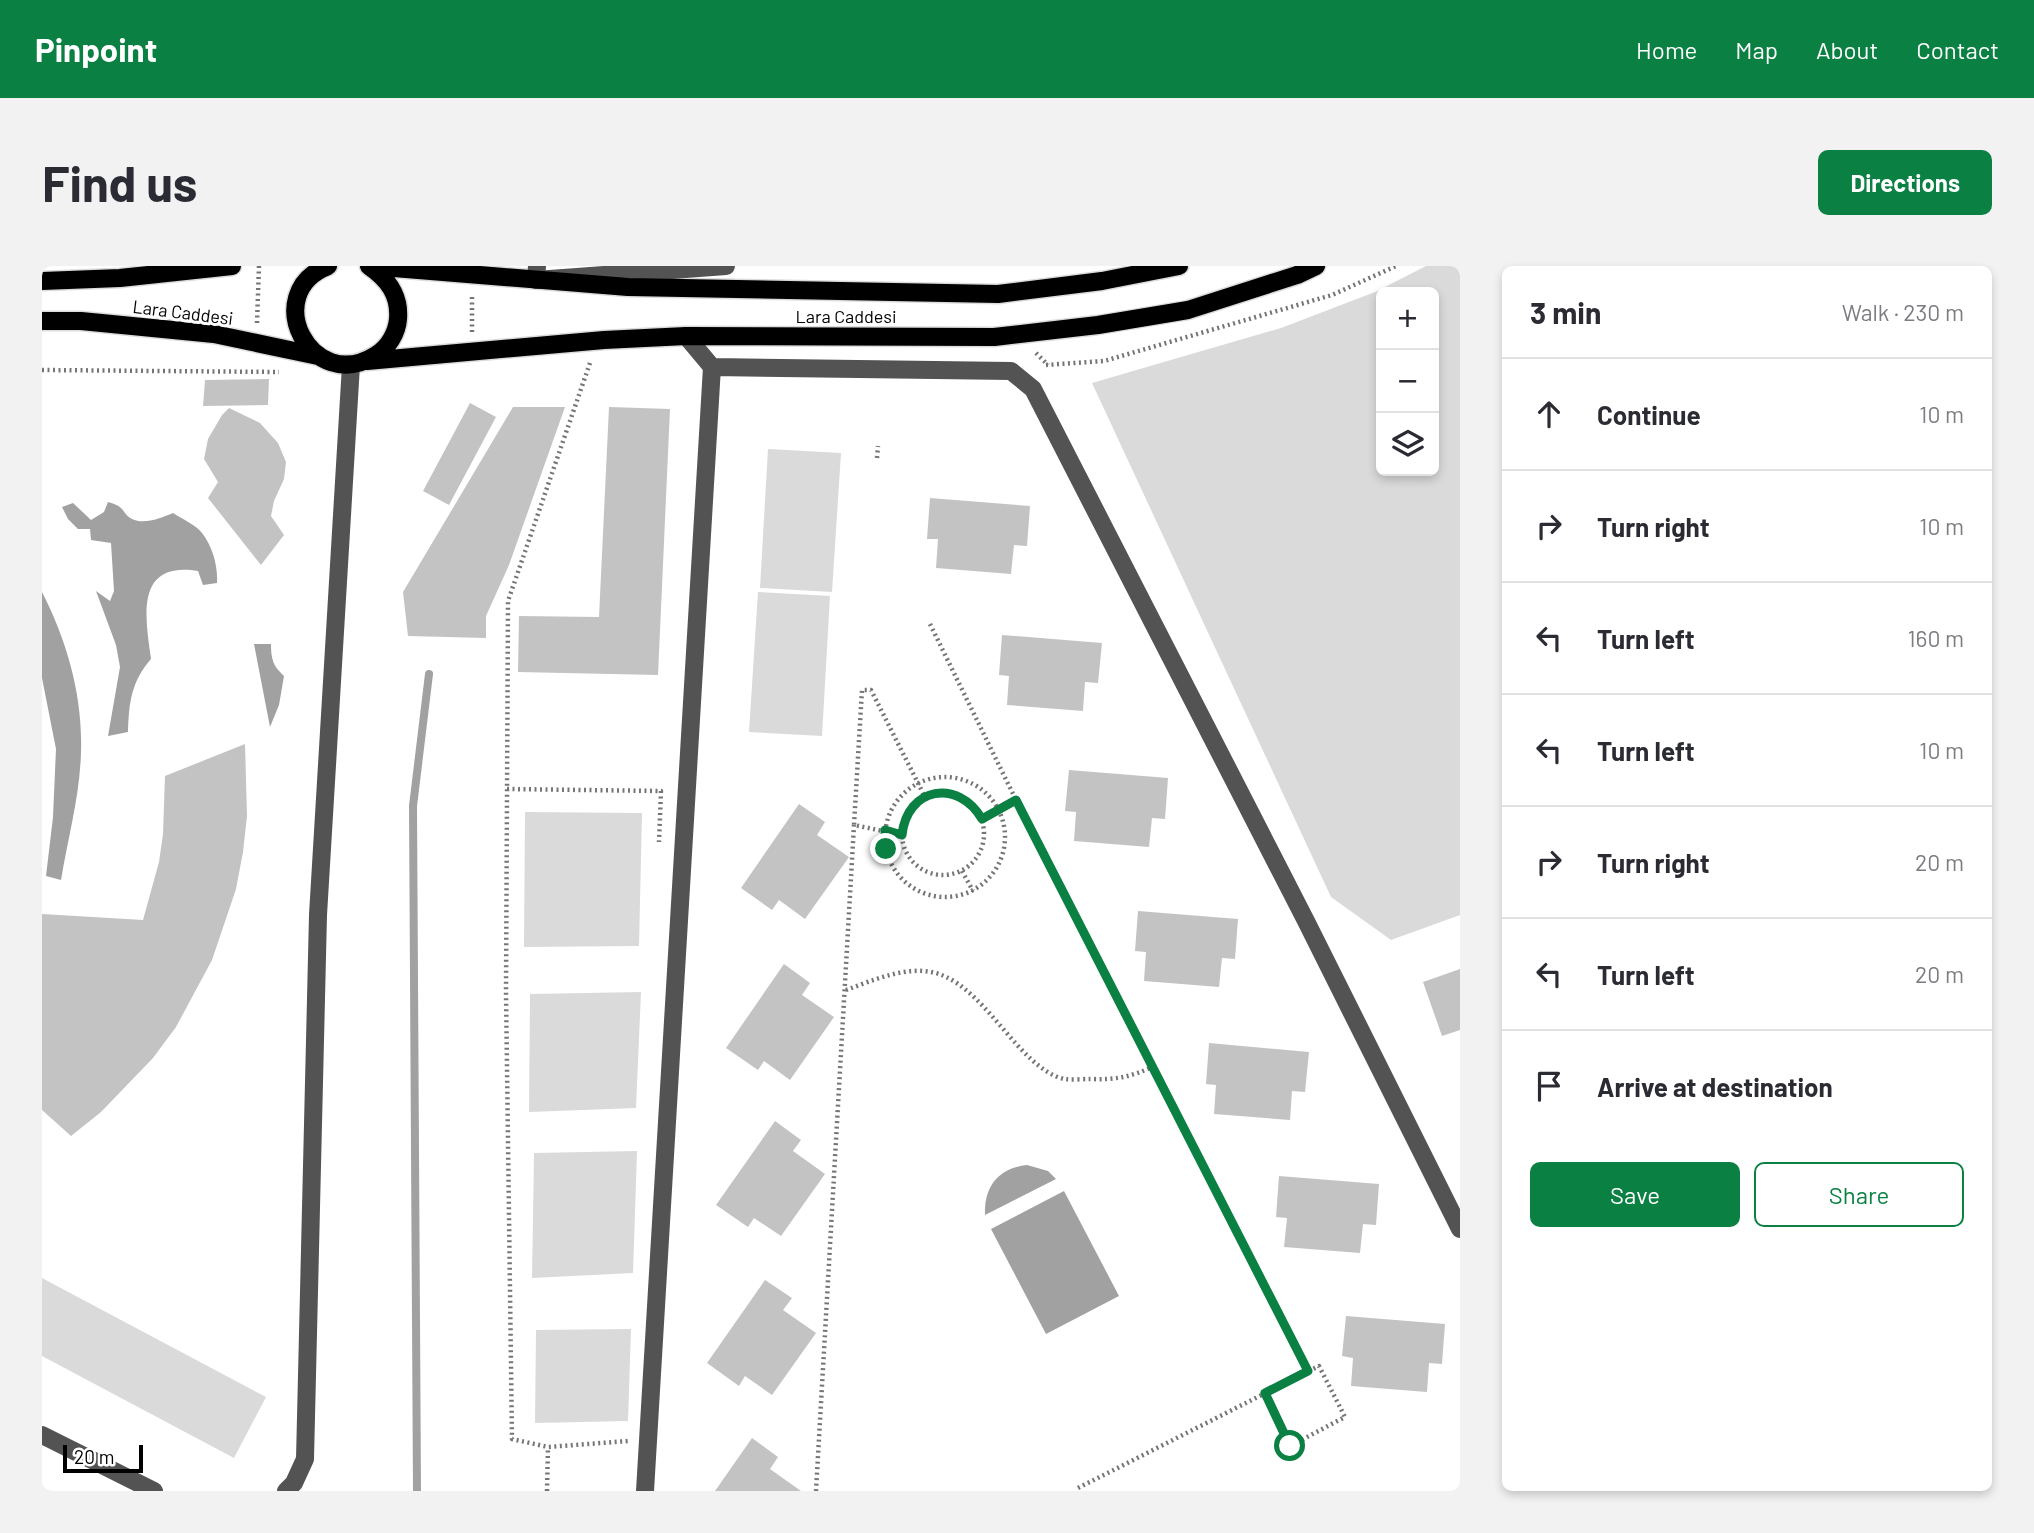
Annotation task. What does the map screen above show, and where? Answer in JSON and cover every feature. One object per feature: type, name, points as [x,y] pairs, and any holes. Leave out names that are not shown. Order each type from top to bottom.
[{"type":"main road","name":"Lara Caddesi","points":[[42,281],[120,278],[232,266]]},
{"type":"main road","points":[[318,356],[305,345],[298,330],[295,312],[298,295],[307,281],[320,269],[328,266]]},
{"type":"main road","name":"Lara Caddesi","points":[[369,266],[472,274],[537,273],[628,287],[998,294],[1102,281],[1180,266]]},
{"type":"main road","points":[[359,363],[382,352],[392,339],[398,323],[398,306],[393,289],[383,276],[369,266]]},
{"type":"main road","name":"Lara Caddesi","points":[[42,321],[81,321],[214,334],[318,356],[334,363],[359,363],[604,340],[686,336],[994,337],[1098,325],[1188,310],[1297,275],[1316,266]]},
{"type":"street","points":[[537,273],[726,266]]},
{"type":"street","points":[[645,1491],[712,367],[686,336]]},
{"type":"street","points":[[286,1491],[294,1483],[305,1460],[318,915],[359,363]]},
{"type":"street","points":[[712,367],[1011,371],[1033,390],[1460,1229]]},
{"type":"street","points":[[42,1434],[154,1491]]},
{"type":"path","points":[[472,274],[472,352]]},
{"type":"path","points":[[590,363],[508,601],[506,992],[512,1439],[548,1447],[628,1441]]},
{"type":"path","points":[[42,370],[283,372]]},
{"type":"path","points":[[877,458],[878,446]]},
{"type":"path","points":[[930,624],[1016,800],[1308,1371]]},
{"type":"path","points":[[816,1491],[862,690],[871,690],[925,797]]},
{"type":"path","points":[[937,776],[956,777],[975,783],[990,795],[999,808],[1006,830],[1004,850],[996,869],[973,891],[943,897],[923,893],[905,882],[892,867],[886,849],[885,830],[890,810],[902,794],[918,782],[937,776]]},
{"type":"path","points":[[507,789],[661,791],[659,846]]},
{"type":"path","points":[[952,793],[965,798],[975,807],[982,819],[984,843],[972,864],[962,872],[934,874],[911,860],[904,849],[902,835],[908,813],[925,797],[952,793]]},
{"type":"path","points":[[982,819],[1016,800]]},
{"type":"path","points":[[854,825],[902,835]]},
{"type":"path","points":[[962,872],[973,891]]},
{"type":"path","points":[[846,990],[880,977],[911,971],[938,974],[965,987],[1041,1068],[1064,1079],[1111,1080],[1133,1076],[1152,1067]]},
{"type":"path","points":[[1078,1488],[1308,1371],[1319,1366],[1345,1417],[1290,1446],[1265,1393]]},
{"type":"path","points":[[627,1454],[628,1441],[633,1432]]},
{"type":"path","points":[[547,1491],[548,1447]]},
{"type":"shaded area","points":[[1426,266],[1460,266],[1460,915],[1391,940],[1331,897],[1092,383],[1281,328],[1376,291],[1376,476],[1439,476],[1439,287],[1385,287]]},
{"type":"shaded area","points":[[768,449],[841,453],[832,592],[760,588]]},
{"type":"shaded area","points":[[108,502],[118,506],[137,521],[152,520],[173,513],[193,525],[209,544],[216,564],[217,583],[203,585],[198,571],[178,570],[163,574],[154,583],[147,610],[151,659],[139,676],[132,693],[128,732],[108,736],[120,667],[116,645],[96,591],[110,601],[114,591],[111,543],[91,540],[90,529],[78,529],[68,519],[62,507],[73,503],[91,520],[104,512]]},
{"type":"shaded area","points":[[42,592],[72,669],[81,731],[78,784],[61,880],[46,876],[53,817],[56,749],[42,678]]},
{"type":"shaded area","points":[[758,592],[830,596],[822,736],[749,732]]},
{"type":"shaded area","points":[[254,644],[271,644],[273,662],[284,676],[279,705],[270,727]]},
{"type":"shaded area","points":[[525,812],[642,813],[639,946],[524,947]]},
{"type":"shaded area","points":[[641,992],[636,1108],[529,1112],[530,994]]},
{"type":"shaded area","points":[[637,1151],[633,1273],[532,1278],[534,1153]]},
{"type":"shaded area","points":[[1027,1165],[1048,1171],[1056,1179],[985,1215],[987,1195],[995,1180],[1008,1170]]},
{"type":"shaded area","points":[[1064,1191],[1119,1296],[1046,1334],[991,1229]]},
{"type":"shaded area","points":[[42,1278],[266,1397],[234,1458],[42,1356]]},
{"type":"shaded area","points":[[631,1329],[628,1421],[535,1423],[536,1330]]},
{"type":"building","points":[[269,379],[268,405],[203,406],[205,380]]},
{"type":"building","points":[[470,403],[496,417],[449,505],[423,491]]},
{"type":"building","points":[[513,407],[565,407],[509,565],[486,616],[486,638],[408,636],[403,592]]},
{"type":"building","points":[[609,407],[670,409],[658,675],[518,672],[519,616],[599,617]]},
{"type":"building","points":[[229,408],[260,423],[278,443],[286,462],[284,479],[274,501],[271,516],[284,535],[261,565],[208,498],[218,482],[204,459],[208,439]]},
{"type":"building","points":[[930,498],[1030,506],[1027,546],[1014,545],[1011,574],[936,568],[938,539],[927,539]]},
{"type":"building","points":[[1002,635],[1102,643],[1098,683],[1085,682],[1083,711],[1007,705],[1009,676],[999,675]]},
{"type":"building","points":[[245,744],[247,816],[243,852],[236,889],[212,960],[176,1027],[153,1058],[101,1112],[71,1136],[42,1110],[42,914],[143,920],[159,862],[165,776]]},
{"type":"building","points":[[1069,770],[1168,778],[1165,819],[1152,818],[1149,847],[1074,841],[1076,812],[1065,811]]},
{"type":"building","points":[[799,804],[825,822],[817,835],[849,857],[805,919],[779,900],[772,910],[741,888]]},
{"type":"building","points":[[1138,911],[1238,919],[1235,959],[1222,958],[1219,987],[1144,981],[1146,952],[1135,951]]},
{"type":"building","points":[[784,964],[810,983],[802,995],[834,1017],[790,1080],[764,1061],[758,1070],[726,1048]]},
{"type":"building","points":[[1460,969],[1460,1030],[1442,1036],[1423,982]]},
{"type":"building","points":[[1209,1043],[1309,1052],[1305,1092],[1292,1091],[1290,1120],[1214,1114],[1216,1085],[1206,1084]]},
{"type":"building","points":[[775,1121],[801,1140],[793,1151],[825,1174],[781,1236],[754,1218],[748,1227],[716,1205]]},
{"type":"building","points":[[1279,1176],[1379,1184],[1376,1225],[1363,1224],[1360,1253],[1284,1247],[1287,1218],[1276,1217]]},
{"type":"building","points":[[765,1280],[792,1298],[783,1310],[816,1333],[772,1395],[745,1376],[739,1386],[707,1363]]},
{"type":"building","points":[[1346,1316],[1445,1324],[1442,1364],[1429,1363],[1427,1392],[1351,1386],[1353,1358],[1342,1356]]},
{"type":"building","points":[[752,1438],[778,1457],[770,1469],[801,1491],[715,1491]]},
{"type":"waterway","points":[[417,1491],[413,806],[429,674]]},
{"type":"route","points":[[886,849],[885,830],[902,835],[903,823],[908,813],[925,797],[952,793],[965,798],[975,807],[982,819],[1016,800],[1308,1371],[1265,1393],[1290,1446]]}]
